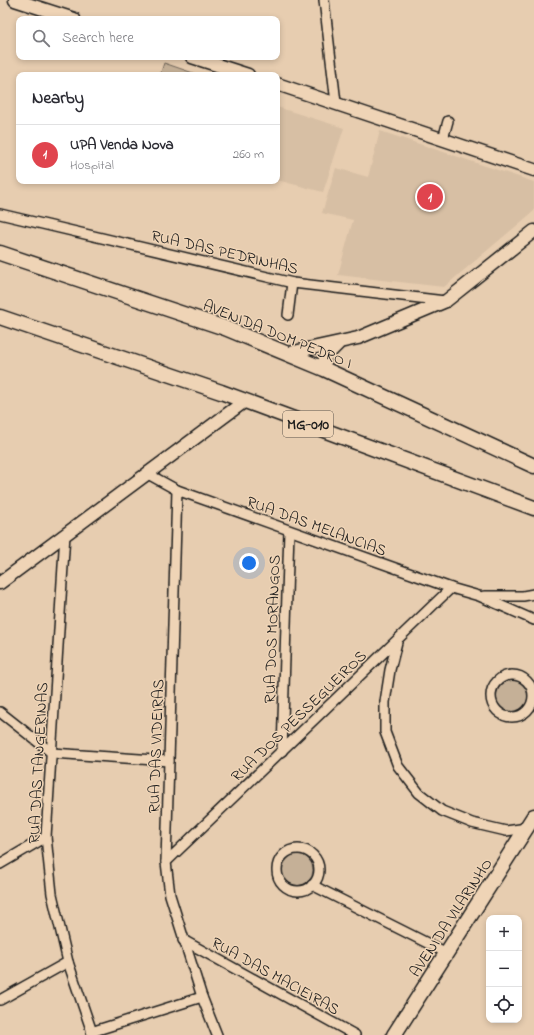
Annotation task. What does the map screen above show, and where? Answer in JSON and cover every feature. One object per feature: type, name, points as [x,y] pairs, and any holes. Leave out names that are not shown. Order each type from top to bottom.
[{"type":"highway","name":"AVENIDA DOM PEDRO I","points":[[0,253],[225,328],[324,369],[534,466]]},
{"type":"highway","name":"MG-010","points":[[0,317],[226,394],[534,508]]},
{"type":"highway","name":"AVENIDA VILARINHO","points":[[394,1035],[531,822]]},
{"type":"main road","points":[[15,0],[65,16]]},
{"type":"main road","points":[[201,60],[239,72]]},
{"type":"main road","points":[[280,85],[534,170]]},
{"type":"main road","points":[[289,354],[339,343],[375,332],[446,301],[534,231]]},
{"type":"main road","points":[[324,369],[325,357],[339,343]]},
{"type":"main road","points":[[226,394],[231,402],[231,412]]},
{"type":"main road","points":[[0,583],[245,401]]},
{"type":"street","points":[[324,0],[336,103]]},
{"type":"street","points":[[443,139],[448,121]]},
{"type":"street","name":"RUA DAS PEDRINHAS","points":[[0,214],[292,283],[446,301]]},
{"type":"street","points":[[288,315],[292,283]]},
{"type":"street","name":"RUA DAS MELANCIAS","points":[[148,474],[177,490],[450,588],[479,596],[534,620]]},
{"type":"street","name":"RUA DAS VIDEIRAS","points":[[177,490],[166,862],[170,895],[183,940],[202,997],[217,1035]]},
{"type":"street","name":"RUA DOS MORANGOS","points":[[282,751],[289,531]]},
{"type":"street","name":"RUA DAS TANGERINAS","points":[[65,534],[46,837],[52,894],[68,962],[92,1033]]},
{"type":"street","name":"RUA DOS PESSEGUEIROS","points":[[166,862],[398,640],[450,588]]},
{"type":"street","name":"RUA DAS MELANCIAS","points":[[479,596],[523,596],[534,594]]},
{"type":"street","points":[[398,640],[390,670],[385,702],[385,732],[398,766],[419,793],[442,811],[472,823],[506,832],[531,822]]},
{"type":"street","points":[[511,674],[522,678],[532,685],[533,692],[531,704],[524,713],[513,717],[507,716],[496,710],[493,705],[491,694],[492,688],[495,682],[505,676],[511,674]]},
{"type":"street","points":[[0,712],[52,753],[169,761]]},
{"type":"street","points":[[506,832],[515,848]]},
{"type":"street","points":[[0,864],[46,837]]},
{"type":"street","points":[[297,849],[311,854],[317,863],[318,870],[316,879],[312,885],[299,891],[285,887],[277,874],[277,866],[284,854],[297,849]]},
{"type":"street","points":[[312,885],[447,953]]},
{"type":"street","name":"RUA DAS MACIEIRAS","points":[[183,940],[337,1031],[355,1035]]},
{"type":"street","points":[[0,1000],[68,962]]},
{"type":"street","points":[[92,1033],[202,997]]},
{"type":"shaded area","points":[[164,63],[190,72],[161,72]]},
{"type":"shaded area","points":[[280,108],[344,128],[323,192],[280,181]]},
{"type":"shaded area","points":[[380,131],[534,182],[534,211],[444,287],[338,275],[353,220],[322,213],[336,168],[368,177]]},
{"type":"shaded area","points":[[509,680],[515,680],[524,684],[528,696],[524,708],[515,712],[509,712],[500,708],[496,699],[496,693],[500,684]]},
{"type":"shaded area","points":[[294,854],[300,854],[309,858],[313,870],[309,882],[300,886],[294,886],[285,882],[281,873],[281,867],[285,858]]},
{"type":"place","name":"UPA Venda Nova","points":[[430,197]]}]
